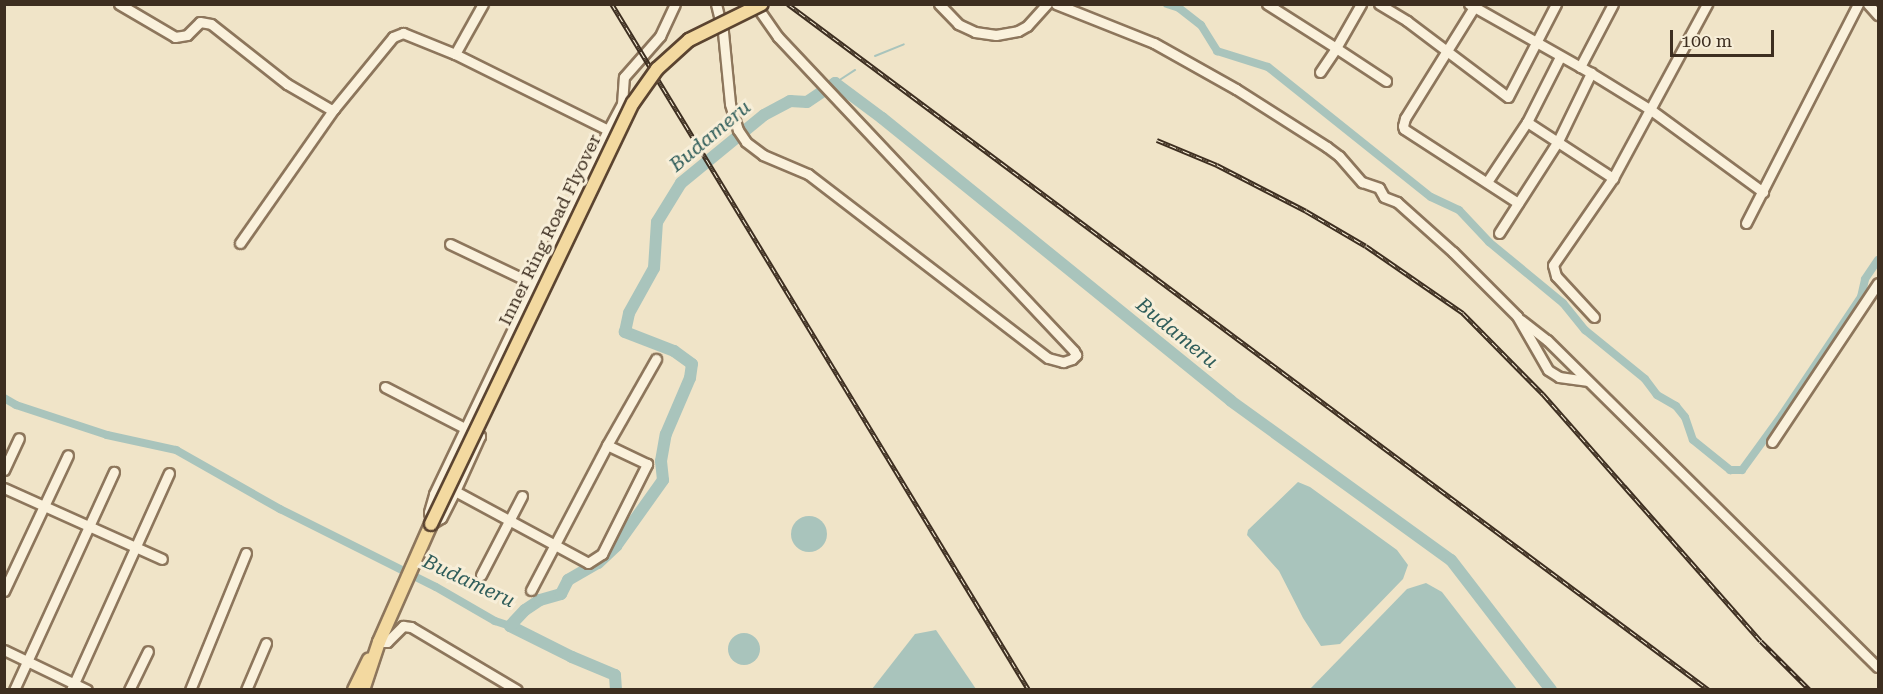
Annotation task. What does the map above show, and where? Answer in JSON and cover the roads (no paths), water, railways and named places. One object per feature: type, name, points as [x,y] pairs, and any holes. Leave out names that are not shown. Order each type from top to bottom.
[{"type":"main road","name":"Inner Ring Road Flyover","points":[[379,642],[431,524],[633,103],[657,69],[689,40],[760,5]]},
{"type":"main road","points":[[354,690],[379,642]]},
{"type":"main road","points":[[363,690],[379,642]]},
{"type":"street","points":[[119,4],[175,37],[187,35],[200,22],[211,24],[287,84],[330,109],[334,108]]},
{"type":"street","points":[[455,54],[483,4]]},
{"type":"street","points":[[385,387],[465,429],[480,436],[449,504],[441,518],[431,524],[429,512],[434,494],[465,429],[534,284],[608,130],[622,104],[624,77],[660,36],[675,4]]},
{"type":"street","points":[[716,4],[723,32],[730,104],[738,130],[746,142],[763,155],[808,174],[1048,358],[1063,362],[1072,359],[1076,354],[1074,351],[778,37],[760,5]]},
{"type":"street","points":[[939,4],[958,24],[986,34],[1008,34],[1034,21],[1047,4]]},
{"type":"street","points":[[1056,4],[1154,43],[1236,89],[1328,147],[1362,182],[1374,184],[1384,197],[1397,202],[1453,252],[1517,316],[1547,340],[1878,667]]},
{"type":"street","points":[[1268,4],[1386,81]]},
{"type":"street","points":[[1320,72],[1361,4]]},
{"type":"street","points":[[1379,4],[1407,21],[1508,97],[1556,4]]},
{"type":"street","points":[[1580,67],[1613,4]]},
{"type":"street","points":[[1594,317],[1556,276],[1553,265],[1613,178],[1707,4]]},
{"type":"street","points":[[1746,223],[1858,4]]},
{"type":"street","points":[[1868,4],[1878,15]]},
{"type":"street","points":[[1518,203],[1404,129],[1405,118],[1447,53],[1473,6],[1591,73],[1651,111],[1763,192]]},
{"type":"street","points":[[240,243],[275,196],[334,108],[398,33],[455,54],[608,130]]},
{"type":"street","points":[[1487,182],[1527,122],[1560,57]]},
{"type":"street","points":[[1499,233],[1558,141],[1591,73]]},
{"type":"street","points":[[1527,122],[1613,178]]},
{"type":"street","points":[[450,244],[534,284]]},
{"type":"street","points":[[1772,442],[1878,283]]},
{"type":"street","points":[[1517,316],[1548,370],[1559,377],[1587,381]]},
{"type":"street","points":[[531,590],[607,445],[657,359]]},
{"type":"street","points":[[4,470],[19,438]]},
{"type":"street","points":[[455,491],[588,563],[602,554],[647,464],[607,445]]},
{"type":"street","points":[[4,591],[68,455]]},
{"type":"street","points":[[14,690],[29,662],[114,472]]},
{"type":"street","points":[[73,687],[169,473]]},
{"type":"street","points":[[4,488],[162,559]]},
{"type":"street","points":[[481,575],[522,496]]},
{"type":"street","points":[[190,690],[246,553]]},
{"type":"street","points":[[379,642],[387,642],[403,626],[411,627],[517,690]]},
{"type":"street","points":[[246,690],[266,643]]},
{"type":"street","points":[[4,650],[73,687],[87,690]]},
{"type":"street","points":[[129,690],[148,651]]},
{"type":"water","points":[[1298,482],[1310,487],[1397,550],[1408,565],[1403,579],[1340,644],[1321,646],[1303,618],[1279,571],[1247,535],[1248,530]]},
{"type":"water","points":[[809,516],[822,521],[827,534],[822,547],[809,552],[796,547],[791,534],[796,521]]},
{"type":"water","points":[[1426,583],[1442,592],[1517,689],[1310,689],[1407,589]]},
{"type":"water","points":[[936,630],[976,689],[872,689],[915,634]]},
{"type":"water","points":[[744,633],[755,638],[760,649],[755,660],[744,665],[733,660],[728,649],[733,638]]},
{"type":"waterway","points":[[1167,4],[1179,8],[1201,25],[1217,51],[1268,67],[1431,197],[1459,210],[1489,242],[1563,303],[1585,330],[1645,379],[1657,395],[1676,406],[1685,417],[1693,440],[1730,470],[1742,470],[1782,415],[1861,297],[1865,279],[1878,260]]},
{"type":"waterway","points":[[875,56],[904,44]]},
{"type":"waterway","points":[[835,83],[855,70]]},
{"type":"waterway","name":"Budameru","points":[[616,690],[615,675],[572,657],[510,626],[525,610],[540,600],[561,594],[568,580],[598,563],[616,546],[663,480],[661,461],[666,434],[690,378],[692,364],[674,351],[625,332],[629,313],[654,268],[657,222],[681,183],[764,115],[790,101],[807,102],[835,83],[882,118],[1231,401],[1451,560],[1551,690]]},
{"type":"waterway","name":"Budameru","points":[[4,398],[16,405],[107,435],[176,450],[280,509],[436,587],[495,621],[510,626]]},
{"type":"railway","points":[[612,4],[1029,690]]},
{"type":"railway","points":[[788,4],[1709,690]]},
{"type":"railway","points":[[1157,140],[1217,165],[1306,211],[1366,246],[1463,313],[1543,394],[1761,641],[1810,690]]}]
